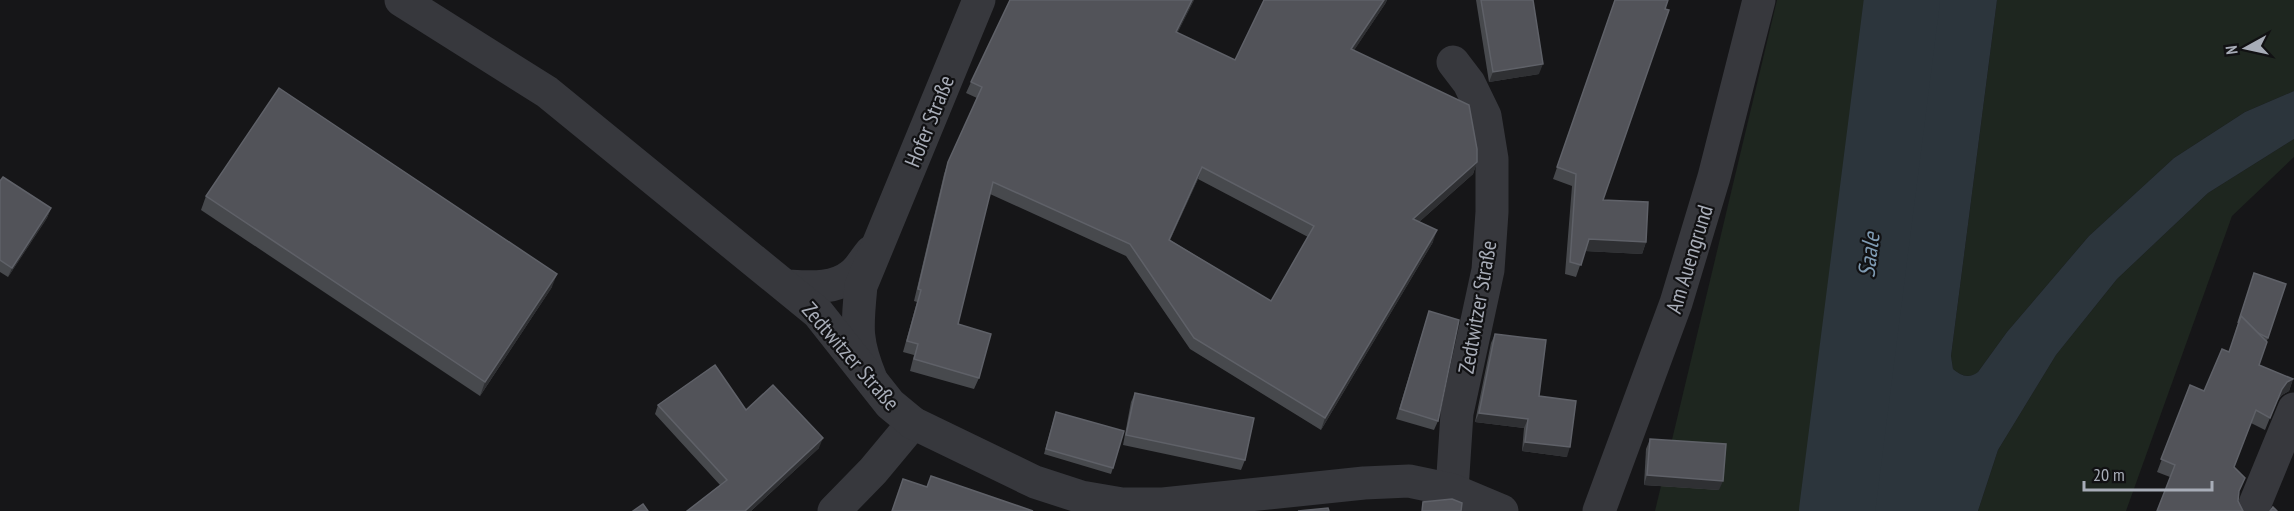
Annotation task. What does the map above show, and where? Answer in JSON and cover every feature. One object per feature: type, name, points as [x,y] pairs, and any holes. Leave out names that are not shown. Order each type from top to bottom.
[{"type":"street","name":"Zedtwitzer Straße","points":[[401,0],[547,92],[786,286],[818,313],[838,336],[874,386],[890,404],[913,423],[1035,482],[1081,496],[1122,504],[1163,504],[1364,483],[1409,482],[1452,490],[1502,511]]},
{"type":"street","name":"Hofer Straße","points":[[874,386],[861,355],[857,328],[861,286],[979,0]]},
{"type":"street","name":"Am Auengrund","points":[[1599,511],[1676,303],[1714,177],[1759,0]]},
{"type":"street","name":"Zedtwitzer Straße","points":[[1452,490],[1456,413],[1488,270],[1492,212],[1491,159],[1485,116],[1469,83],[1453,62]]},
{"type":"street","name":"Hofer Straße","points":[[786,286],[814,288],[832,285],[852,275],[879,242]]},
{"type":"street","points":[[2252,511],[2294,409]]},
{"type":"street","points":[[834,511],[873,471],[913,423]]},
{"type":"shaded area","points":[[1777,0],[1909,0],[1839,511],[1655,511]]},
{"type":"shaded area","points":[[1909,0],[1997,0],[1951,356],[1953,369],[1962,375],[1968,376],[1978,372],[2007,332],[2089,236],[2174,158],[2245,112],[2294,91],[2294,139],[2208,193],[2117,279],[2056,355],[1998,450],[1978,511],[1839,511]]},
{"type":"shaded area","points":[[1997,0],[2294,0],[2294,91],[2245,112],[2174,158],[2089,236],[2007,332],[1978,372],[1966,376],[1953,369],[1951,356]]},
{"type":"shaded area","points":[[2294,139],[2294,157],[2232,216],[2126,511],[1978,511],[1998,450],[2056,355],[2117,279],[2208,193]]},
{"type":"building","points":[[1010,0],[1192,0],[1176,32],[1235,60],[1264,0],[1384,0],[1351,49],[1469,105],[1477,149],[1477,162],[1413,219],[1437,230],[1325,418],[1194,338],[1130,244],[993,182],[958,324],[991,334],[979,378],[914,359],[918,344],[907,341],[921,290],[918,289],[948,162],[982,87],[971,82]],"holes":[[[1202,167],[1314,226],[1271,301],[1169,240]]]},
{"type":"building","points":[[1481,0],[1533,0],[1543,64],[1493,72]]},
{"type":"building","points":[[1615,0],[1668,0],[1665,9],[1669,10],[1603,200],[1648,202],[1646,242],[1589,239],[1581,265],[1570,262],[1576,174],[1557,167]]},
{"type":"building","points":[[279,88],[557,274],[485,382],[206,196]]},
{"type":"building","points":[[3,177],[51,208],[12,268],[0,260],[0,181]]},
{"type":"building","points":[[2254,273],[2286,284],[2268,338],[2258,333],[2241,316],[2238,323]]},
{"type":"building","points":[[1429,311],[1459,320],[1438,421],[1400,409]]},
{"type":"building","points":[[2241,316],[2267,342],[2259,365],[2293,379],[2287,382],[2282,389],[2270,418],[2256,410],[2234,467],[2245,478],[2239,491],[2238,501],[2243,511],[2157,511],[2175,465],[2161,459],[2190,385],[2204,391],[2222,349],[2229,352]]},
{"type":"building","points":[[1495,334],[1546,340],[1539,396],[1576,401],[1570,447],[1525,442],[1528,419],[1479,413]]},
{"type":"building","points":[[715,365],[746,410],[773,385],[823,438],[745,511],[687,511],[727,480],[658,405]]},
{"type":"building","points":[[1135,393],[1254,418],[1245,460],[1126,435]]},
{"type":"building","points":[[1056,412],[1124,431],[1113,468],[1046,449]]},
{"type":"building","points":[[1650,439],[1726,444],[1723,481],[1647,475]]},
{"type":"building","points":[[931,476],[1033,511],[892,511],[903,479],[927,487]]},
{"type":"building","points":[[1452,499],[1462,503],[1461,511],[1422,511],[1423,502]]},
{"type":"building","points":[[643,504],[648,511],[633,511]]},
{"type":"building","points":[[1328,508],[1329,511],[1298,511]]},
{"type":"waterway","name":"Saale","points":[[1837,511],[1902,0]]}]
